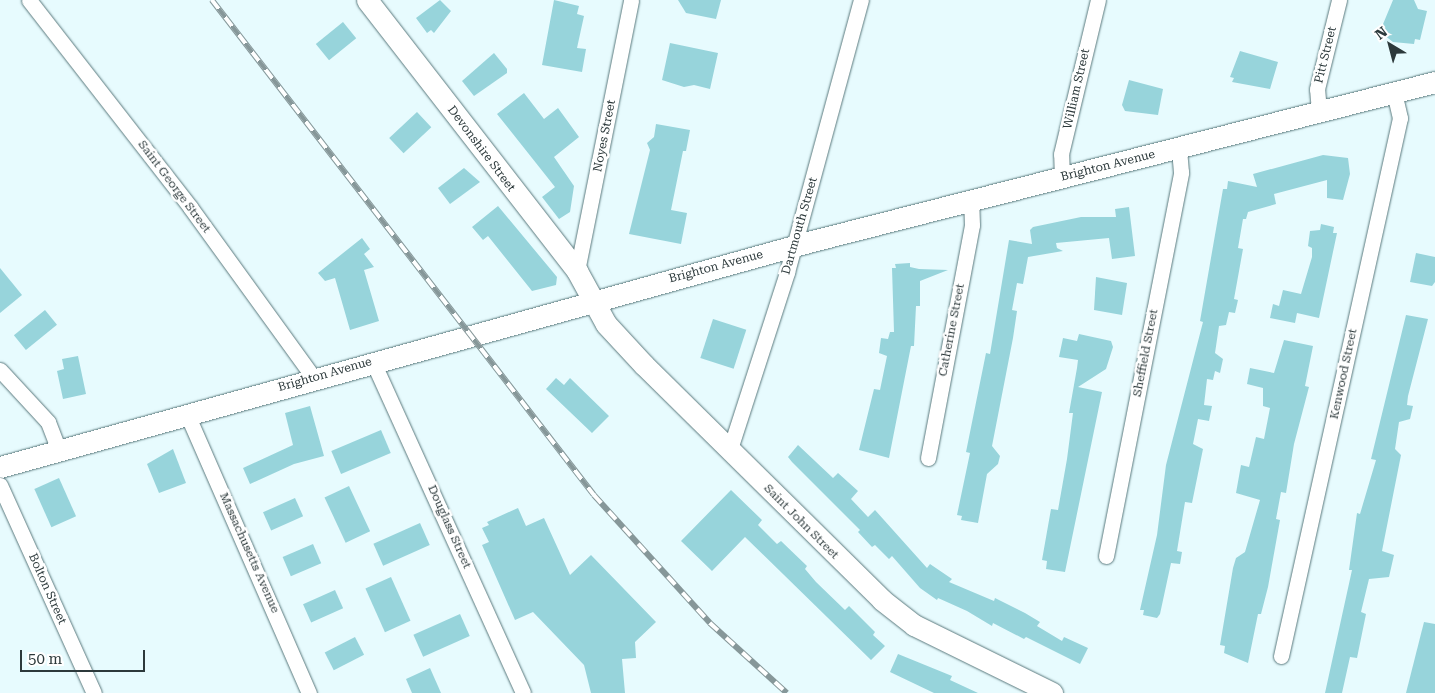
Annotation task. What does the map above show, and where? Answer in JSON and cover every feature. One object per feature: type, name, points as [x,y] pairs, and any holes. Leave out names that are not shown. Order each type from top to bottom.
[{"type":"main road","name":"Devonshire Street","points":[[367,0],[577,271],[591,300]]},
{"type":"main road","name":"Brighton Avenue","points":[[0,466],[591,300],[794,246],[1435,82]]},
{"type":"main road","name":"Saint John Street","points":[[591,300],[620,341],[857,578],[914,625],[1052,693]]},
{"type":"street","name":"Saint George Street","points":[[29,0],[190,207],[314,378]]},
{"type":"street","name":"Noyes Street","points":[[577,271],[631,0]]},
{"type":"street","name":"Dartmouth Street","points":[[730,449],[794,246],[861,0]]},
{"type":"street","name":"William Street","points":[[1062,178],[1061,154],[1098,0]]},
{"type":"street","name":"Pitt Street","points":[[1319,111],[1318,89],[1339,0]]},
{"type":"street","name":"Kenwood Street","points":[[1281,656],[1400,118],[1394,92]]},
{"type":"street","name":"Sheffield Street","points":[[1106,556],[1181,172],[1179,149]]},
{"type":"street","name":"Catherine Street","points":[[928,458],[972,225],[971,201]]},
{"type":"street","name":"Douglass Street","points":[[374,362],[523,693]]},
{"type":"street","points":[[0,370],[48,422],[59,450]]},
{"type":"street","name":"Massachusetts Avenue","points":[[187,414],[309,693]]},
{"type":"street","name":"Bolton Street","points":[[0,484],[94,693]]},
{"type":"building","points":[[440,0],[451,11],[434,33],[431,30],[427,33],[416,18]]},
{"type":"building","points":[[554,0],[579,6],[577,14],[584,16],[577,48],[586,49],[582,72],[542,65]]},
{"type":"building","points":[[678,0],[721,0],[716,19],[686,13]]},
{"type":"building","points":[[1393,0],[1414,0],[1418,9],[1427,11],[1420,40],[1415,39],[1414,44],[1393,42],[1384,35],[1381,29]]},
{"type":"building","points":[[343,22],[356,38],[329,60],[316,44]]},
{"type":"building","points":[[670,43],[718,53],[710,89],[694,85],[684,87],[662,80]]},
{"type":"building","points":[[1240,51],[1278,62],[1270,89],[1232,82],[1234,78],[1230,77]]},
{"type":"building","points":[[494,53],[507,69],[507,73],[474,96],[462,81]]},
{"type":"building","points":[[1129,80],[1163,89],[1158,115],[1125,111],[1122,105]]},
{"type":"building","points":[[524,93],[544,119],[558,108],[579,137],[554,157],[574,186],[570,212],[559,219],[542,197],[555,187],[497,114]]},
{"type":"building","points":[[417,112],[431,127],[404,153],[389,138]]},
{"type":"building","points":[[656,124],[690,130],[686,151],[683,151],[671,210],[687,213],[681,244],[629,234],[650,150],[647,143],[654,137]]},
{"type":"building","points":[[1323,155],[1348,158],[1350,174],[1343,200],[1327,198],[1327,180],[1274,194],[1276,204],[1248,212],[1246,219],[1243,219],[1238,248],[1243,249],[1234,299],[1238,300],[1235,313],[1229,312],[1226,325],[1219,326],[1215,353],[1223,359],[1220,373],[1215,371],[1213,380],[1207,379],[1204,405],[1212,406],[1209,421],[1198,419],[1193,444],[1203,449],[1192,503],[1185,502],[1177,551],[1182,552],[1180,564],[1171,563],[1160,614],[1157,618],[1143,615],[1144,610],[1140,610],[1157,535],[1166,465],[1203,322],[1200,321],[1223,189],[1227,189],[1228,181],[1257,187],[1253,174]]},
{"type":"building","points":[[464,168],[480,182],[450,204],[438,188]]},
{"type":"building","points":[[498,206],[557,277],[556,285],[532,291],[488,236],[483,240],[472,227]]},
{"type":"building","points":[[1129,207],[1135,256],[1112,259],[1109,238],[1056,243],[1057,248],[1063,251],[1028,257],[1023,284],[1017,283],[1012,310],[1017,311],[1013,338],[992,446],[1000,456],[998,464],[987,474],[978,523],[961,520],[962,516],[957,515],[970,453],[966,452],[986,353],[990,354],[1009,240],[1032,244],[1030,230],[1033,227],[1081,217],[1116,217],[1115,209]]},
{"type":"building","points":[[1321,224],[1334,227],[1333,233],[1337,233],[1319,318],[1297,313],[1295,323],[1270,318],[1273,304],[1279,306],[1283,290],[1301,294],[1312,257],[1312,248],[1308,246],[1310,231],[1320,230]]},
{"type":"building","points":[[362,238],[370,249],[364,254],[374,267],[364,270],[379,321],[350,330],[335,278],[325,281],[318,273]]},
{"type":"building","points":[[1416,253],[1435,257],[1435,282],[1432,286],[1410,282]]},
{"type":"building","points":[[910,263],[910,267],[919,269],[948,270],[920,281],[920,306],[916,306],[914,346],[911,346],[889,458],[859,450],[874,389],[880,390],[887,356],[879,353],[881,338],[888,339],[890,332],[894,332],[892,268],[896,268],[895,264]]},
{"type":"building","points":[[0,268],[22,295],[0,313]]},
{"type":"building","points":[[1096,277],[1127,283],[1122,315],[1094,310]]},
{"type":"building","points":[[45,310],[57,325],[26,350],[14,335]]},
{"type":"building","points":[[1406,315],[1428,319],[1408,396],[1407,405],[1413,406],[1410,419],[1399,422],[1395,449],[1401,455],[1382,551],[1394,555],[1389,577],[1369,579],[1361,612],[1366,614],[1357,658],[1350,657],[1342,693],[1325,693],[1352,570],[1349,570],[1357,513],[1360,514],[1376,460],[1371,459]]},
{"type":"building","points":[[713,319],[746,330],[734,369],[700,358]]},
{"type":"building","points":[[1079,334],[1111,341],[1113,347],[1106,369],[1078,387],[1102,392],[1065,572],[1046,569],[1047,561],[1042,560],[1051,509],[1058,510],[1067,459],[1073,413],[1069,413],[1078,360],[1059,357],[1063,338],[1077,341]]},
{"type":"building","points":[[1284,340],[1313,346],[1305,386],[1309,387],[1294,444],[1286,493],[1281,492],[1276,519],[1280,520],[1268,587],[1261,614],[1258,614],[1248,663],[1224,653],[1225,646],[1220,645],[1233,568],[1236,558],[1245,552],[1260,500],[1236,493],[1241,465],[1249,467],[1256,437],[1264,439],[1270,408],[1263,406],[1263,388],[1247,384],[1250,368],[1274,373]]},
{"type":"building","points":[[78,356],[86,394],[63,399],[57,371],[64,369],[62,359]]},
{"type":"building","points":[[556,378],[564,385],[570,378],[609,416],[592,433],[546,389]]},
{"type":"building","points":[[310,406],[324,456],[294,464],[250,484],[243,468],[293,445],[285,413]]},
{"type":"building","points":[[381,430],[391,453],[341,474],[331,451]]},
{"type":"building","points":[[798,445],[833,478],[838,473],[858,491],[851,499],[868,517],[875,510],[927,568],[930,564],[952,579],[949,582],[994,601],[995,598],[1025,613],[1040,622],[1037,626],[1062,641],[1064,637],[1088,648],[1080,664],[1026,637],[1024,639],[993,623],[992,626],[967,611],[938,598],[937,600],[920,588],[892,556],[889,559],[875,545],[872,547],[858,532],[860,530],[792,462],[788,457]]},
{"type":"building","points":[[173,449],[186,483],[159,493],[147,464]]},
{"type":"building","points":[[59,478],[76,516],[51,527],[34,489]]},
{"type":"building","points":[[349,486],[370,531],[346,543],[325,497]]},
{"type":"building","points":[[731,490],[762,520],[758,525],[777,544],[781,541],[807,566],[805,569],[816,582],[845,610],[849,606],[875,632],[873,635],[885,646],[871,660],[745,537],[712,571],[681,541]]},
{"type":"building","points":[[295,498],[303,516],[271,531],[263,512]]},
{"type":"building","points":[[518,508],[526,526],[544,518],[570,575],[591,555],[656,622],[635,642],[636,658],[622,659],[625,693],[591,693],[584,665],[533,612],[515,620],[482,545],[489,542],[482,528],[489,525],[487,522]]},
{"type":"building","points":[[420,523],[430,545],[383,566],[373,544]]},
{"type":"building","points":[[313,544],[321,563],[291,576],[283,557]]},
{"type":"building","points":[[391,577],[411,621],[385,632],[365,588]]},
{"type":"building","points":[[335,590],[343,608],[311,623],[303,604]]},
{"type":"building","points":[[460,614],[470,636],[423,657],[413,635]]},
{"type":"building","points":[[1424,622],[1435,624],[1435,693],[1406,693]]},
{"type":"building","points":[[355,637],[364,655],[334,670],[325,652]]},
{"type":"building","points":[[898,654],[952,676],[950,680],[978,693],[934,693],[890,672]]},
{"type":"building","points":[[430,668],[441,693],[412,693],[406,679]]},
{"type":"railway","points":[[212,0],[594,495],[710,623],[787,693]]}]
